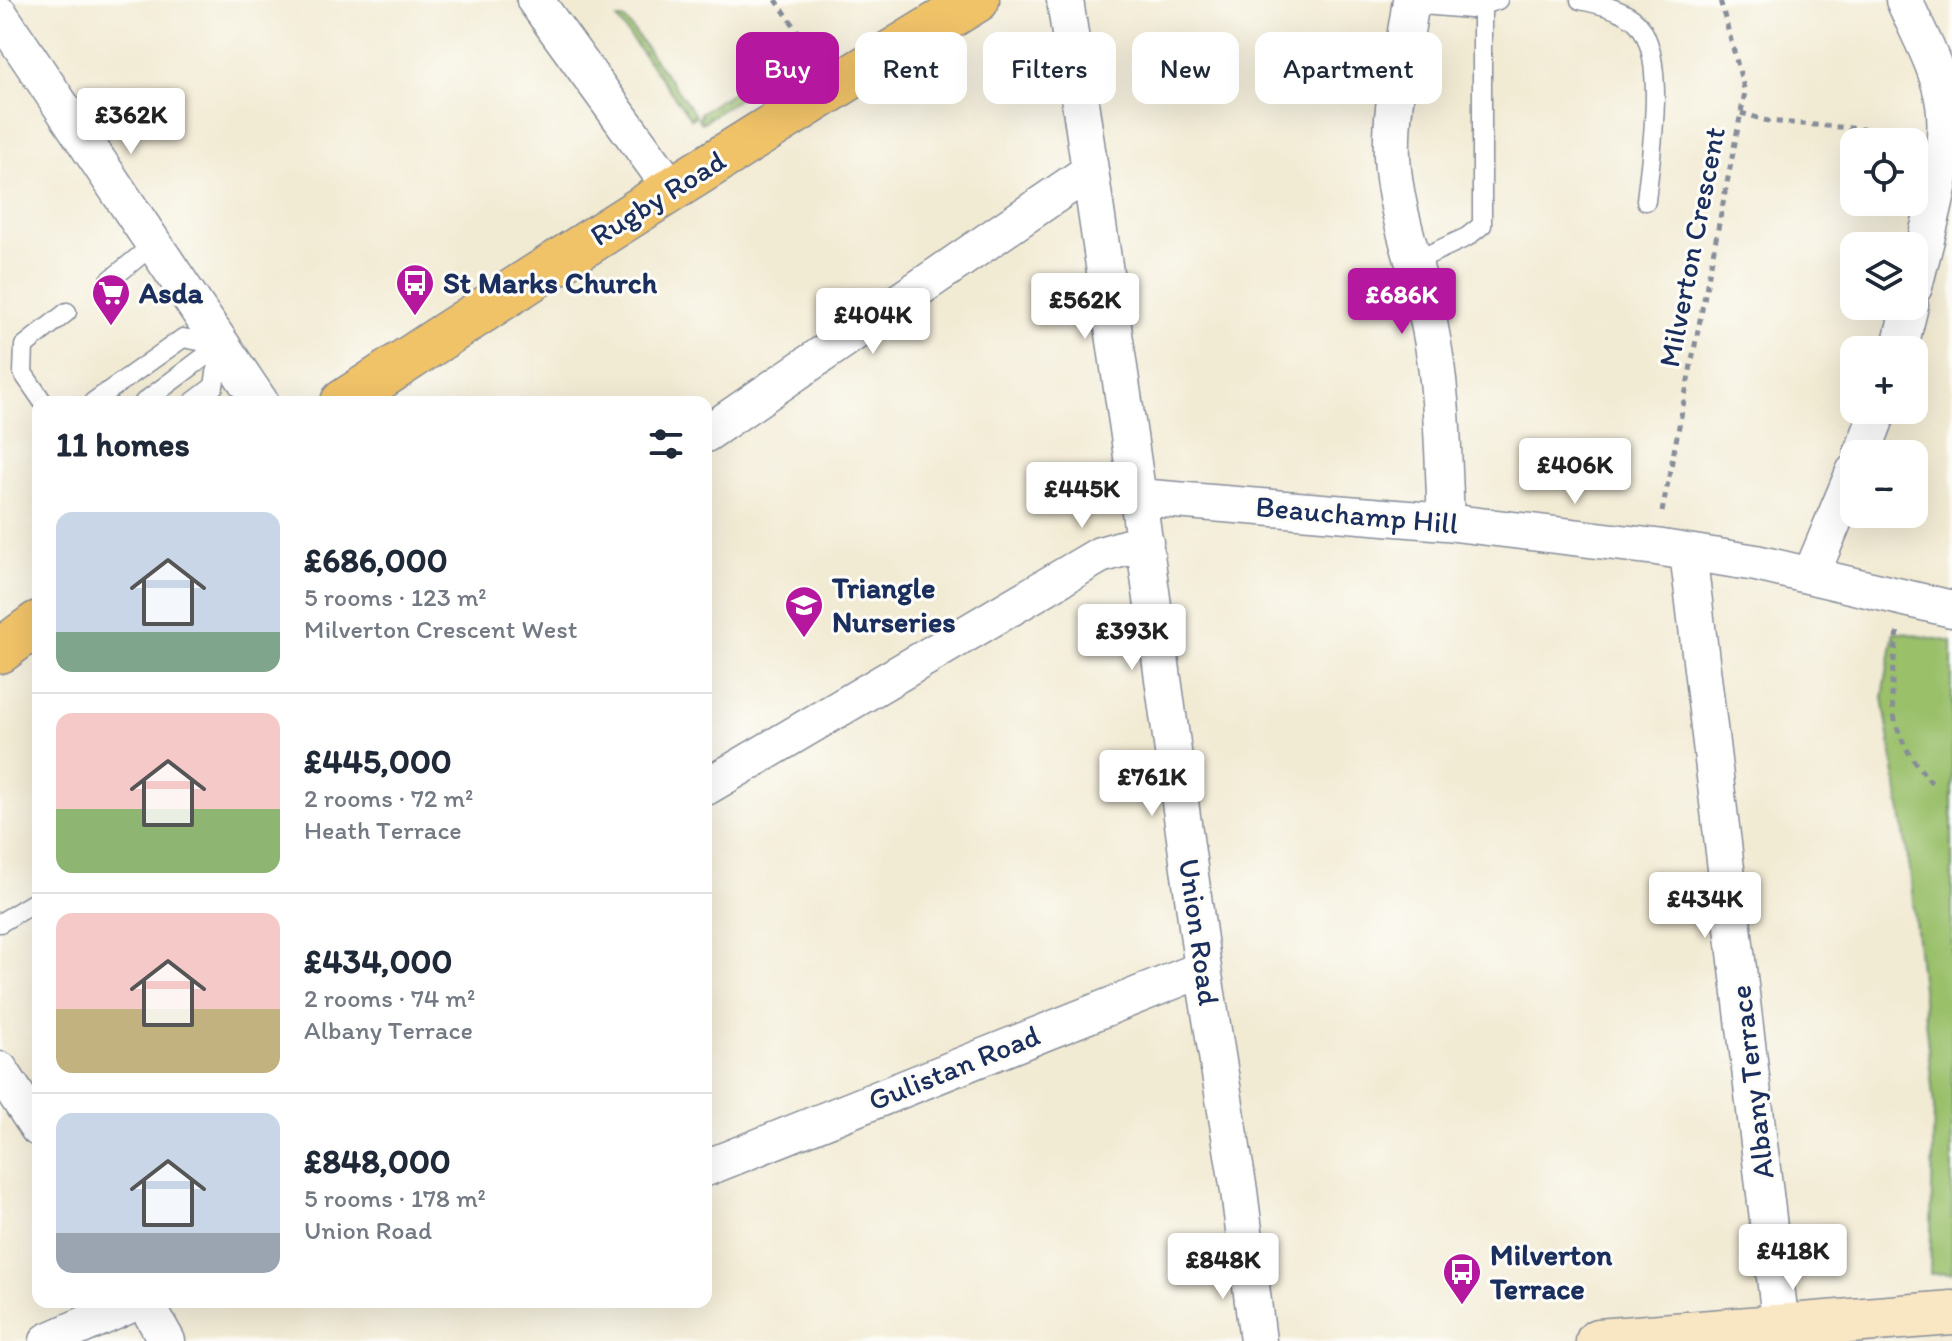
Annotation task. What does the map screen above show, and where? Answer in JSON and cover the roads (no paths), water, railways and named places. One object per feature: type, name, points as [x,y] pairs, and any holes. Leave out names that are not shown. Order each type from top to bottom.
[{"type":"main road","name":"Rugby Road","points":[[352,396],[672,189],[977,0]]},
{"type":"main road","points":[[0,651],[32,627]]},
{"type":"main road","points":[[1598,1341],[1781,1327],[1874,1330],[1952,1313]]},
{"type":"street","points":[[535,0],[672,189]]},
{"type":"street","name":"Union Road","points":[[1065,0],[1145,542],[1203,969],[1239,1191],[1258,1341]]},
{"type":"street","points":[[1904,0],[1939,82],[1946,121],[1940,173],[1927,232]]},
{"type":"street","points":[[1411,2],[1395,95],[1392,159],[1403,226],[1429,318],[1439,373],[1446,522]]},
{"type":"street","points":[[0,15],[256,396]]},
{"type":"street","points":[[712,430],[1090,171]]},
{"type":"street","name":"Beauchamp Hill","points":[[1138,497],[1446,522],[1688,552],[1811,575],[1952,609]]},
{"type":"street","points":[[1811,575],[1840,506]]},
{"type":"street","points":[[712,783],[1100,555],[1145,542]]},
{"type":"street","name":"Albany Terrace","points":[[1688,552],[1781,1327]]},
{"type":"street","name":"Gulistan Road","points":[[712,1166],[1203,969]]},
{"type":"street","points":[[0,1070],[32,1119]]},
{"type":"street","points":[[48,1341],[122,1308]]},
{"type":"street","points":[[148,1308],[167,1341]]},
{"type":"lane","points":[[1580,0],[1600,4],[1634,20],[1650,48],[1654,94],[1646,201]]},
{"type":"lane","points":[[1411,2],[1470,9],[1490,3],[1482,225],[1467,237],[1413,262]]},
{"type":"lane","points":[[109,281],[154,244]]},
{"type":"lane","points":[[39,396],[23,373],[24,346],[67,312]]},
{"type":"lane","points":[[101,396],[183,338],[220,345]]},
{"type":"lane","points":[[152,396],[220,345]]},
{"type":"lane","points":[[201,396],[214,386],[220,345]]},
{"type":"lane","points":[[0,923],[32,904]]},
{"type":"place","name":"St Marks Church","points":[[415,317]]},
{"type":"place","name":"Asda","points":[[111,327]]},
{"type":"place","name":"Triangle Nurseries","points":[[804,639]]},
{"type":"place","name":"Milverton Terrace","points":[[1462,1306]]}]
